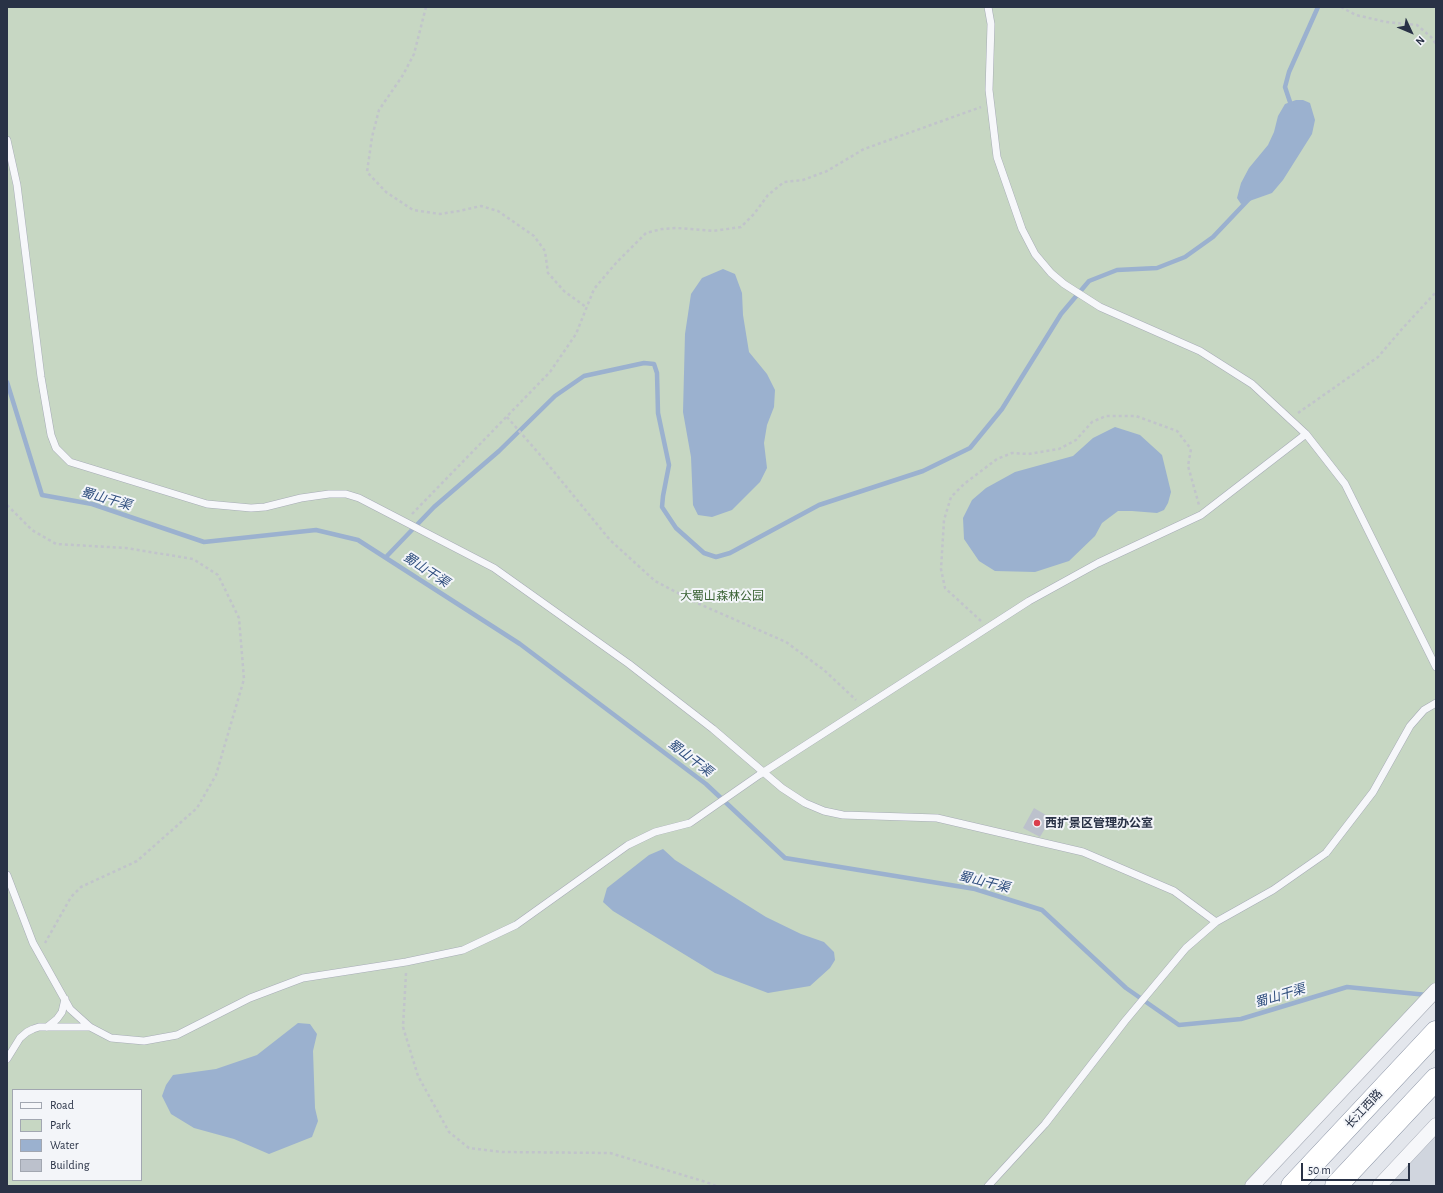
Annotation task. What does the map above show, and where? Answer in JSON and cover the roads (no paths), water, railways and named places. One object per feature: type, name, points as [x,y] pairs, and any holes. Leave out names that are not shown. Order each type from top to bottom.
[{"type":"highway","name":"长江西路","points":[[1292,1186],[1436,1032]]},
{"type":"highway","points":[[1336,1186],[1436,1079]]},
{"type":"street","points":[[1252,1186],[1436,990]]},
{"type":"street","points":[[1379,1186],[1436,1125]]},
{"type":"lane","points":[[988,7],[991,24],[989,90],[997,157],[1022,229],[1035,254],[1051,273],[1100,307],[1200,351],[1252,384],[1306,434],[1345,484],[1436,667]]},
{"type":"lane","points":[[7,140],[17,185],[41,377],[51,435],[56,448],[63,457],[75,465],[207,504],[251,508],[265,507],[308,497],[329,494],[346,494],[359,498],[494,568],[629,664],[713,729],[762,773],[805,803],[824,811],[843,815],[937,818],[1083,852],[1174,891],[1216,922]]},
{"type":"lane","points":[[7,875],[33,943],[70,1009],[90,1027],[111,1038],[144,1042],[177,1035],[250,998],[303,978],[406,962],[464,950],[516,925],[628,845],[655,832],[690,823],[762,773],[1029,601],[1098,564],[1201,515],[1306,434]]},
{"type":"lane","points":[[988,1186],[1046,1124],[1138,1005],[1186,948],[1216,922],[1273,890],[1326,853],[1373,792],[1410,726],[1424,710],[1436,703]]},
{"type":"lane","points":[[47,1027],[57,1019],[62,1012],[65,999]]},
{"type":"lane","points":[[7,1059],[15,1045],[27,1032],[39,1027],[90,1027]]},
{"type":"water","points":[[1296,100],[1303,100],[1310,103],[1315,120],[1312,134],[1283,180],[1272,193],[1241,204],[1237,198],[1241,183],[1249,168],[1268,145],[1274,132],[1278,116],[1285,104]]},
{"type":"water","points":[[723,269],[735,274],[742,293],[743,315],[749,352],[767,374],[775,390],[774,407],[767,425],[764,443],[767,468],[760,482],[732,510],[712,517],[698,515],[693,505],[691,457],[683,412],[685,334],[691,294],[702,278]]},
{"type":"water","points":[[1115,427],[1140,435],[1162,455],[1171,492],[1164,510],[1157,513],[1118,511],[1102,523],[1095,536],[1069,561],[1035,572],[995,571],[979,561],[964,539],[963,518],[972,500],[986,488],[1015,472],[1073,456],[1093,438]]},
{"type":"water","points":[[663,849],[675,860],[766,917],[801,934],[824,942],[834,952],[835,960],[830,968],[810,986],[768,993],[715,973],[613,911],[603,902],[607,888],[649,855]]},
{"type":"water","points":[[298,1023],[310,1024],[317,1034],[313,1051],[315,1108],[318,1121],[312,1137],[269,1154],[234,1139],[194,1128],[171,1114],[162,1096],[166,1085],[173,1075],[216,1069],[257,1055]]},
{"type":"waterway","points":[[1292,108],[1285,87],[1289,72],[1318,7]]},
{"type":"waterway","points":[[386,557],[434,507],[499,451],[555,396],[584,376],[644,363],[654,364],[657,373],[658,413],[669,465],[662,507],[676,528],[704,553],[716,557],[730,553],[819,505],[923,471],[970,448],[1002,409],[1061,314],[1089,281],[1117,270],[1157,268],[1185,257],[1213,237],[1250,198]]},
{"type":"waterway","name":"蜀山干渠","points":[[7,382],[42,495],[92,504],[204,542],[316,530],[358,540],[520,644],[706,784],[785,858],[975,889],[1042,910],[1126,988],[1179,1025],[1241,1019],[1347,987],[1427,995]]},
{"type":"place","name":"西扩景区管理办公室","points":[[1037,823]]},
{"type":"park label","name":"大蜀山森林公园","points":[[722,596]]}]
